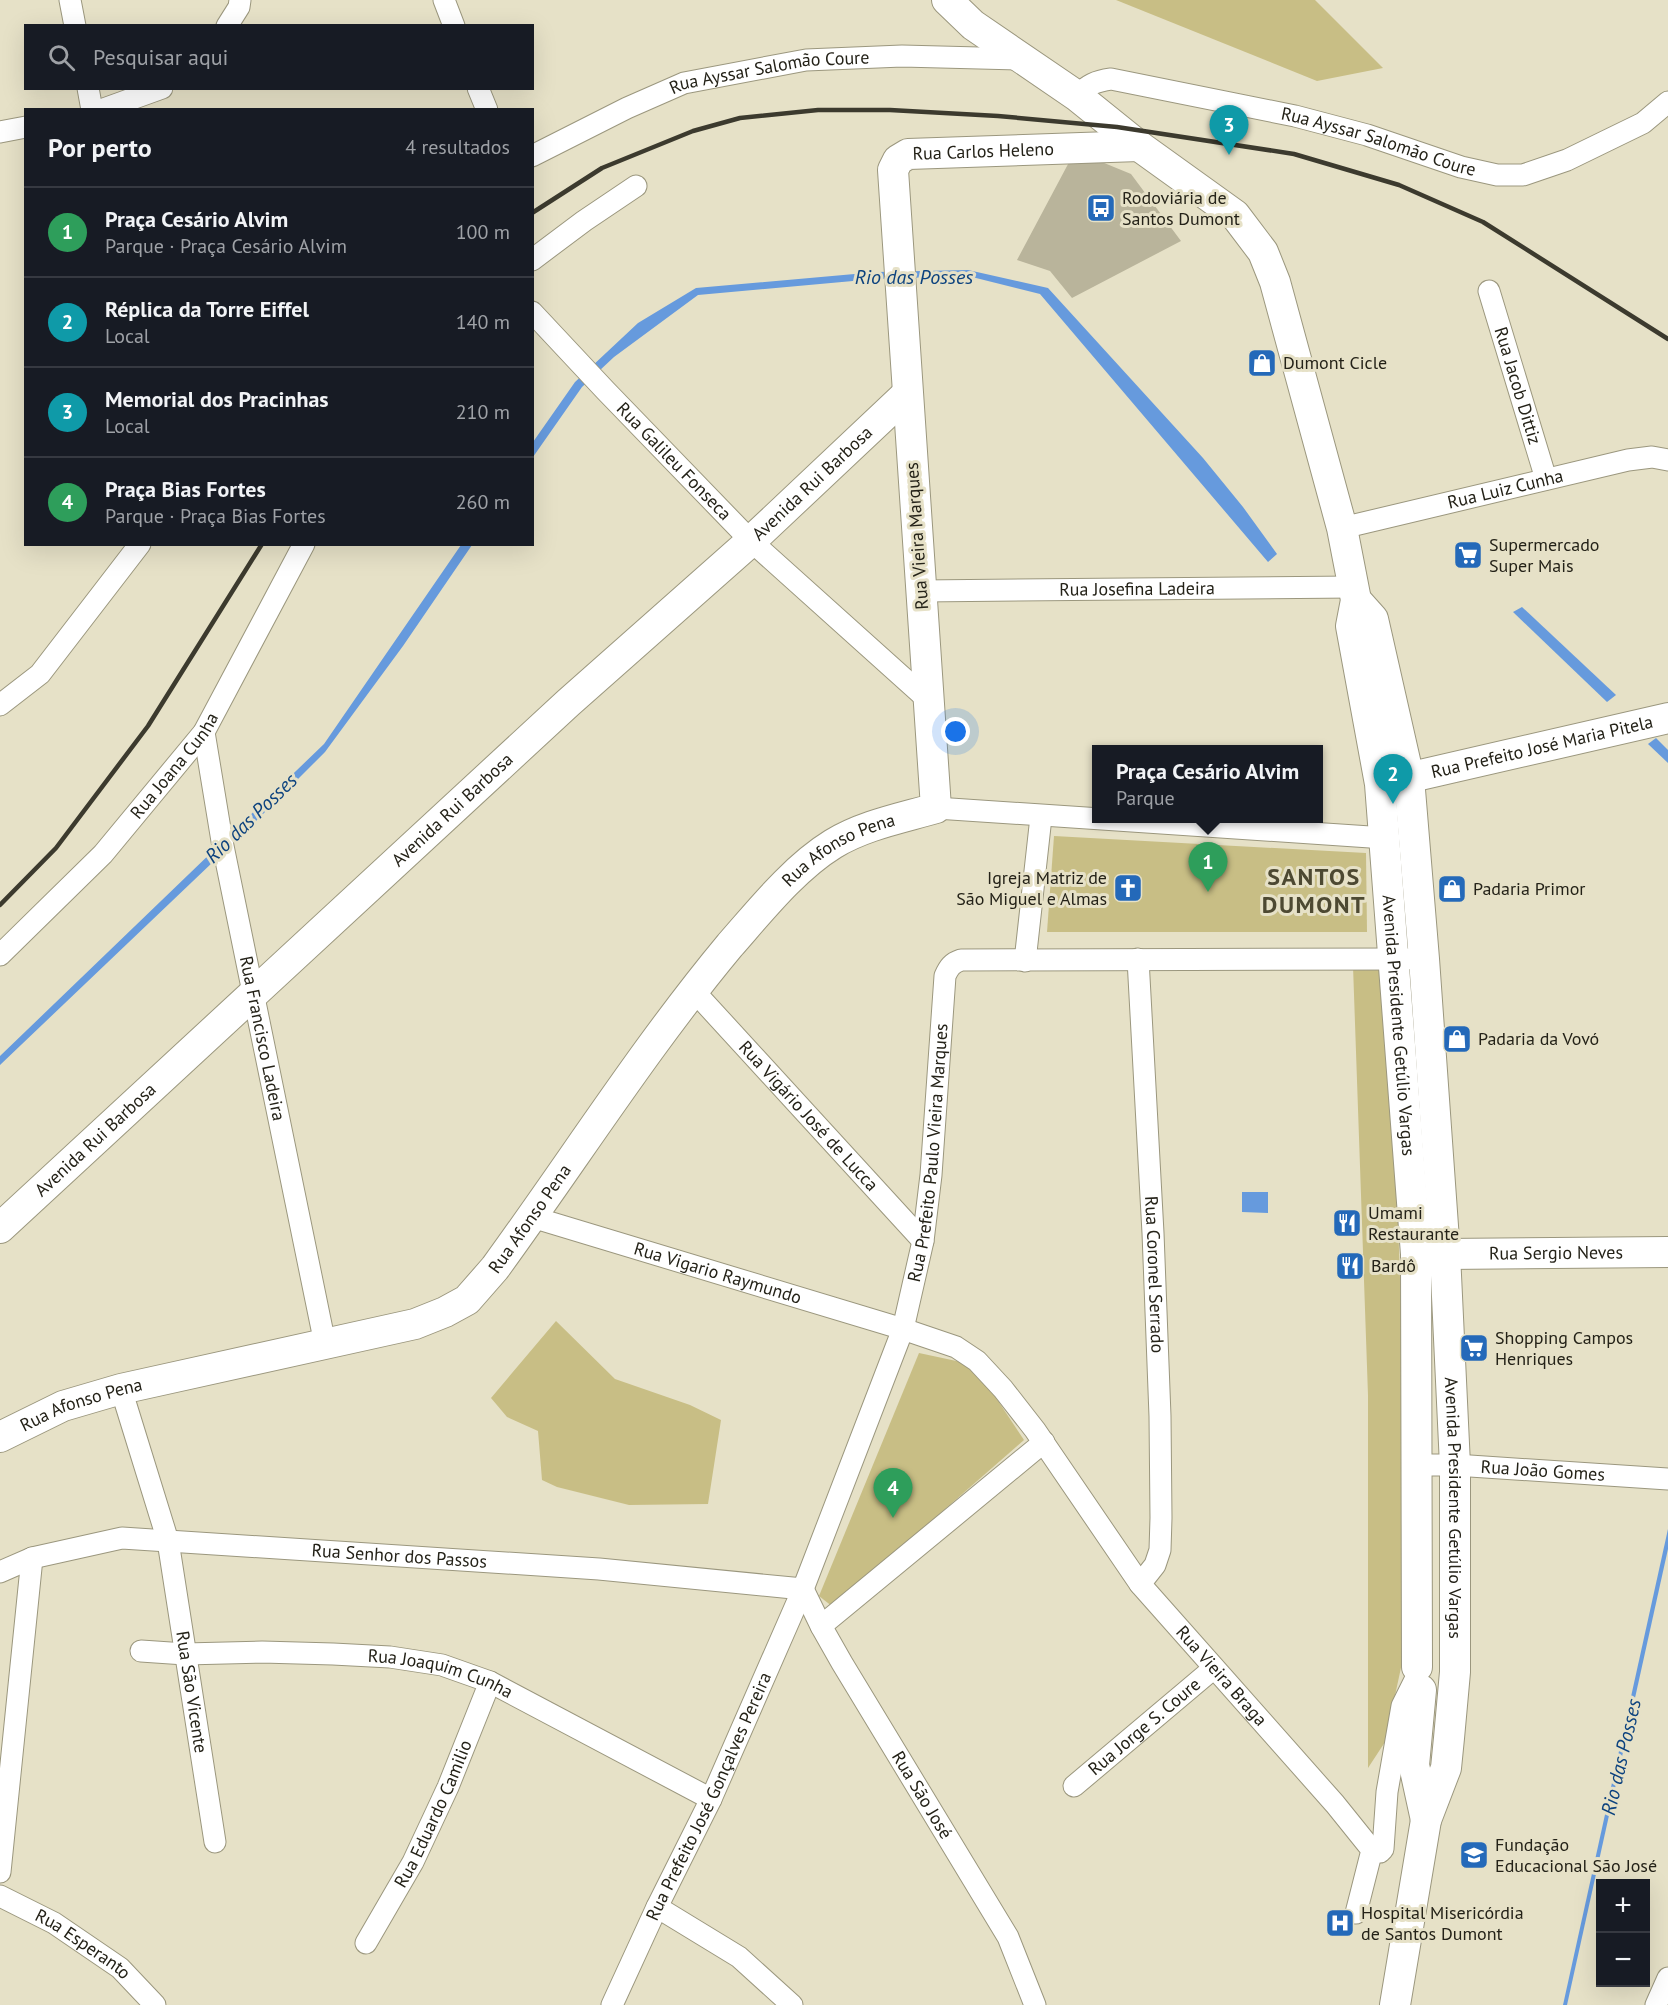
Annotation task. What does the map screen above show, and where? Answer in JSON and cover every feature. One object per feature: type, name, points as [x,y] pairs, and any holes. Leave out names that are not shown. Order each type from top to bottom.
[{"type":"main road","name":"Avenida Presidente Getúlio Vargas","points":[[947,0],[973,25],[1077,96],[1139,146],[1235,214],[1263,252],[1275,282],[1342,528],[1355,594],[1351,626],[1380,784],[1416,1254],[1418,1679],[1414,1765],[1426,1820]]},
{"type":"main road","name":"Rua Carlos Heleno","points":[[899,275],[893,170],[898,160],[908,154],[1139,146]]},
{"type":"main road","name":"Rua Vieira Marques","points":[[899,275],[936,808]]},
{"type":"main road","name":"Avenida Rui Barbosa","points":[[0,1228],[568,704],[751,541],[907,394]]},
{"type":"main road","name":"Avenida Presidente Getúlio Vargas","points":[[1355,594],[1374,619],[1409,778],[1445,1254],[1455,1465],[1454,1678],[1446,1768],[1426,1820],[1395,2005]]},
{"type":"main road","name":"Rua Prefeito José Maria Pitela","points":[[1380,784],[1668,718]]},
{"type":"main road","name":"Rua Afonso Pena","points":[[0,1437],[63,1406],[121,1389],[415,1324],[467,1300],[495,1268],[693,990],[758,913],[799,871],[834,844],[881,823],[936,808]]},
{"type":"main road","points":[[1385,838],[1400,849],[1424,959]]},
{"type":"main road","points":[[1408,1140],[1417,1196],[1426,1229],[1434,1245],[1445,1254]]},
{"type":"main road","name":"Rua Sergio Neves","points":[[1445,1254],[1668,1252]]},
{"type":"main road","points":[[1418,1679],[1425,1658],[1438,1656],[1449,1661],[1454,1678]]},
{"type":"street","points":[[70,0],[75,24]]},
{"type":"street","points":[[228,24],[239,7],[240,0]]},
{"type":"street","points":[[444,0],[453,24]]},
{"type":"street","name":"Rua Ayssar Salomão Coure","points":[[534,155],[627,108],[684,83],[806,60],[902,56],[1022,59]]},
{"type":"street","name":"Rua Ayssar Salomão Coure","points":[[1077,96],[1084,88],[1096,81],[1111,79],[1295,116],[1367,135],[1461,167],[1497,175],[1523,175],[1567,160],[1643,123],[1668,102]]},
{"type":"street","points":[[88,90],[92,108]]},
{"type":"street","points":[[107,108],[156,90]]},
{"type":"street","points":[[479,90],[485,108]]},
{"type":"street","points":[[0,132],[24,127]]},
{"type":"street","points":[[534,258],[636,186]]},
{"type":"street","name":"Rua Jacob Dittiz","points":[[1489,291],[1546,479]]},
{"type":"street","name":"Rua Galileu Fonseca","points":[[534,314],[751,541],[928,700]]},
{"type":"street","name":"Rua Luiz Cunha","points":[[1342,528],[1628,460],[1652,457],[1668,460]]},
{"type":"street","points":[[0,705],[40,674],[138,546]]},
{"type":"street","name":"Rua Joana Cunha","points":[[0,955],[103,854],[204,732],[303,546]]},
{"type":"street","name":"Rua Josefina Ladeira","points":[[921,591],[1355,594]]},
{"type":"street","name":"Rua Francisco Ladeira","points":[[204,732],[223,848],[325,1344]]},
{"type":"street","points":[[936,808],[1092,820]]},
{"type":"street","points":[[1041,817],[1025,961],[1424,959]]},
{"type":"street","points":[[1139,823],[1385,838]]},
{"type":"street","name":"Rua Coronel Serrado","points":[[1138,959],[1153,1233],[1160,1405],[1161,1518],[1160,1550],[1155,1564],[1140,1584]]},
{"type":"street","name":"Rua Prefeito Paulo Vieira Marques","points":[[803,1588],[903,1329],[924,1241],[945,976],[953,963],[961,960],[1025,961]]},
{"type":"street","name":"Rua Vigário José de Lucca","points":[[693,990],[924,1241]]},
{"type":"street","name":"Rua Vigario Raymundo","points":[[532,1217],[956,1347],[977,1361],[1003,1389],[1044,1442]]},
{"type":"street","name":"Rua São Vicente","points":[[121,1389],[168,1541],[215,1842]]},
{"type":"street","points":[[821,1626],[1044,1442]]},
{"type":"street","name":"Rua Vieira Braga","points":[[1044,1442],[1140,1584],[1335,1804],[1372,1850]]},
{"type":"street","name":"Rua João Gomes","points":[[1417,1465],[1455,1465],[1661,1478]]},
{"type":"street","name":"Rua Senhor dos Passos","points":[[0,1572],[33,1558],[122,1538],[599,1569],[803,1588]]},
{"type":"street","points":[[0,1872],[33,1558]]},
{"type":"street","name":"Rua São José","points":[[803,1588],[821,1626],[1008,1937],[1035,2005]]},
{"type":"street","name":"Rua Prefeito José Gonçalves Pereira","points":[[612,2005],[657,1907],[711,1799],[803,1588]]},
{"type":"street","name":"Rua Joaquim Cunha","points":[[141,1652],[185,1654],[262,1652],[390,1657],[442,1665],[490,1682],[711,1799]]},
{"type":"street","name":"Rua Jorge S. Coure","points":[[1074,1786],[1214,1668]]},
{"type":"street","points":[[1356,1912],[1372,1850],[1380,1852],[1383,1849],[1387,1792],[1402,1706],[1418,1679]]},
{"type":"street","name":"Rua Eduardo Camilio","points":[[366,1943],[413,1862],[448,1787],[490,1682]]},
{"type":"street","name":"Rua Esperanto","points":[[0,1896],[54,1923],[120,1968],[155,2005]]},
{"type":"street","points":[[657,1907],[739,1957],[792,2005]]},
{"type":"street","points":[[1656,2005],[1668,1978]]},
{"type":"shaded area","points":[[1116,0],[1315,0],[1383,68],[1317,81]]},
{"type":"shaded area","points":[[1054,836],[1366,853],[1367,932],[1047,932]]},
{"type":"shaded area","points":[[1353,966],[1389,968],[1404,1391],[1402,1663],[1385,1742],[1368,1768],[1368,1395]]},
{"type":"shaded area","points":[[556,1321],[615,1379],[690,1405],[721,1420],[708,1504],[629,1505],[557,1487],[542,1480],[538,1431],[507,1417],[491,1398]]},
{"type":"shaded area","points":[[919,1353],[961,1362],[979,1372],[1024,1440],[833,1607],[819,1596]]},
{"type":"water","name":"Rio das Posses","points":[[968,270],[1048,288],[1203,458],[1277,554],[1268,562],[1040,294],[968,276],[875,279],[698,295],[614,357],[582,387],[534,456],[534,441],[575,382],[638,323],[696,288],[877,272]]},
{"type":"water","name":"Rio das Posses","points":[[460,546],[471,546],[403,646],[325,752],[256,821],[0,1065],[0,1056],[324,744]]},
{"type":"water","points":[[1522,607],[1616,695],[1607,702],[1513,612]]},
{"type":"water","points":[[1656,738],[1668,750],[1668,763],[1648,744]]},
{"type":"water","points":[[1242,1192],[1268,1192],[1268,1213],[1242,1212]]},
{"type":"water","name":"Rio das Posses","points":[[1668,1529],[1668,1549],[1567,2005],[1563,2005]]},
{"type":"building","name":"Rodoviária de Santos Dumont","points":[[1075,151],[1131,174],[1181,241],[1072,298],[1050,271],[1017,260]]},
{"type":"railway","points":[[534,212],[602,168],[693,131],[740,118],[818,110],[890,110],[998,116],[1117,127],[1294,154],[1399,185],[1483,222],[1668,339]]},
{"type":"railway","points":[[0,905],[56,848],[148,726],[261,546]]},
{"type":"place","name":"Memorial dos Pracinhas","points":[[1229,155]]},
{"type":"place","name":"Rodoviária de Santos Dumont","points":[[1101,208]]},
{"type":"place","name":"Dumont Cicle","points":[[1262,363]]},
{"type":"place","name":"Supermercado Super Mais","points":[[1468,555]]},
{"type":"place","name":"Réplica da Torre Eiffel","points":[[1393,804]]},
{"type":"place","name":"Igreja Matriz de São Miguel e Almas","points":[[1128,888]]},
{"type":"place","name":"Padaria Primor","points":[[1452,889]]},
{"type":"place","name":"Praça Cesário Alvim","points":[[1208,892]]},
{"type":"place","name":"Padaria da Vovó","points":[[1457,1039]]},
{"type":"place","name":"Umami Restaurante","points":[[1347,1223]]},
{"type":"place","name":"Bardô","points":[[1350,1266]]},
{"type":"place","name":"Shopping Campos Henriques","points":[[1474,1348]]},
{"type":"place","name":"Praça Bias Fortes","points":[[893,1518]]},
{"type":"place","name":"Fundação Educacional São José","points":[[1474,1855]]},
{"type":"place","name":"Hospital Misericórdia de Santos Dumont","points":[[1340,1923]]},
{"type":"district","name":"SANTOS DUMONT","points":[[1314,891]]}]
